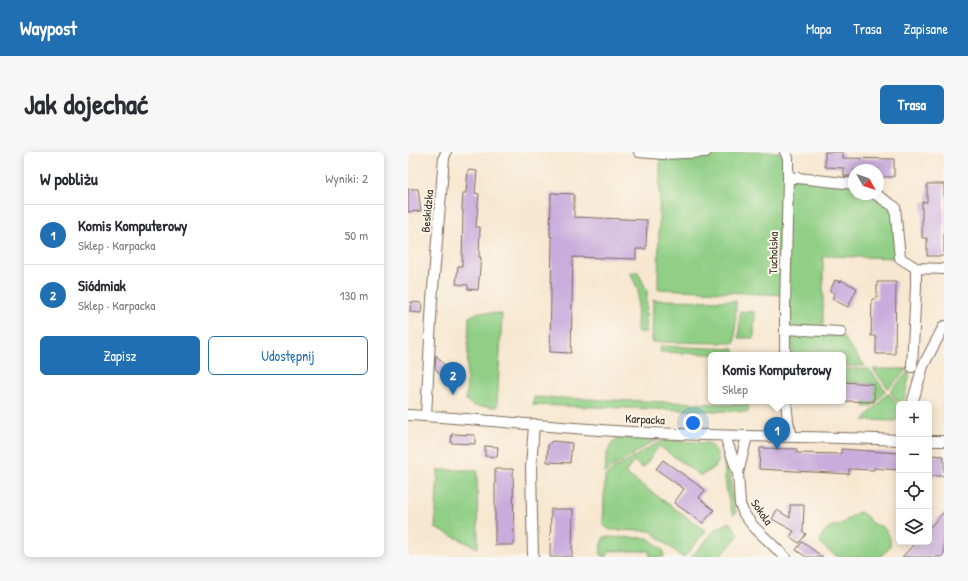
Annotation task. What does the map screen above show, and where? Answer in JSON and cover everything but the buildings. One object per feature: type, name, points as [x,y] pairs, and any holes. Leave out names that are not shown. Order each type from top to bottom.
[{"type":"street","name":"Beskidzka","points":[[426,416],[432,300],[444,158],[446,152]]},
{"type":"street","points":[[639,152],[663,154],[706,152]]},
{"type":"street","name":"Tucholska","points":[[785,152],[788,158],[784,308],[785,352]]},
{"type":"street","points":[[788,177],[848,183]]},
{"type":"street","points":[[884,200],[895,207],[900,258],[916,268],[944,269]]},
{"type":"street","points":[[912,367],[916,268]]},
{"type":"street","points":[[913,401],[923,366],[944,326]]},
{"type":"street","points":[[785,329],[841,332]]},
{"type":"street","points":[[786,404],[788,422],[792,436]]},
{"type":"street","name":"Karpacka","points":[[408,416],[426,416],[632,432],[725,436],[792,436],[896,440]]},
{"type":"street","points":[[533,557],[531,468],[534,424]]},
{"type":"street","name":"Sokola","points":[[725,436],[738,473],[740,504],[744,514],[753,526],[785,557]]},
{"type":"street","name":"Sokola","points":[[738,473],[747,436]]},
{"type":"street","points":[[932,441],[944,441]]},
{"type":"green space","points":[[706,152],[785,152],[789,177],[848,183],[848,200],[884,200],[895,207],[900,258],[823,256],[823,331],[785,329],[785,295],[658,289],[660,160],[663,154]]},
{"type":"green space","points":[[630,272],[638,272],[647,291],[646,332],[637,332],[638,290]]},
{"type":"green space","points":[[653,300],[736,301],[735,343],[652,342]]},
{"type":"green space","points":[[740,311],[755,312],[754,338],[739,338]]},
{"type":"green space","points":[[479,312],[502,314],[497,407],[473,406],[466,400],[469,317]]},
{"type":"green space","points":[[795,333],[839,335],[844,338],[865,366],[846,366],[846,352],[792,352],[792,336]]},
{"type":"green space","points":[[661,346],[734,349],[734,352],[708,352],[708,354],[660,352]]},
{"type":"green space","points":[[846,369],[869,369],[885,390],[885,392],[871,407],[864,407],[864,401],[873,402],[874,384],[846,382]]},
{"type":"green space","points":[[873,369],[907,369],[889,388]]},
{"type":"green space","points":[[909,371],[909,378],[904,401],[898,401],[891,393],[891,390]]},
{"type":"green space","points":[[887,394],[890,395],[896,403],[895,421],[863,420]]},
{"type":"green space","points":[[534,397],[748,405],[748,412],[533,405]]},
{"type":"green space","points":[[617,438],[659,440],[650,443],[611,468],[605,474],[608,451]]},
{"type":"green space","points":[[664,440],[709,443],[715,449],[718,457],[718,463],[716,463],[716,466],[701,476],[659,446],[643,468],[634,461],[625,473],[706,531],[684,557],[682,557],[651,531],[610,530],[603,525],[605,477],[615,468]]},
{"type":"green space","points":[[723,451],[728,458],[730,469],[732,496],[736,512],[733,515],[727,492]]},
{"type":"green space","points":[[438,470],[477,470],[478,548],[435,528]]},
{"type":"green space","points":[[860,512],[872,523],[881,526],[886,530],[890,539],[888,549],[880,557],[838,557],[826,549],[820,542],[822,535],[826,530],[830,527],[845,522],[854,514]]},
{"type":"green space","points":[[730,522],[739,535],[720,557],[691,557],[716,529]]},
{"type":"green space","points":[[604,537],[648,538],[663,550],[664,557],[650,557],[649,551],[609,551],[607,557],[602,557],[601,547]]},
{"type":"place","name":"Siódmiak","points":[[453,395]]},
{"type":"place","name":"Komis Komputerowy","points":[[777,450]]}]
